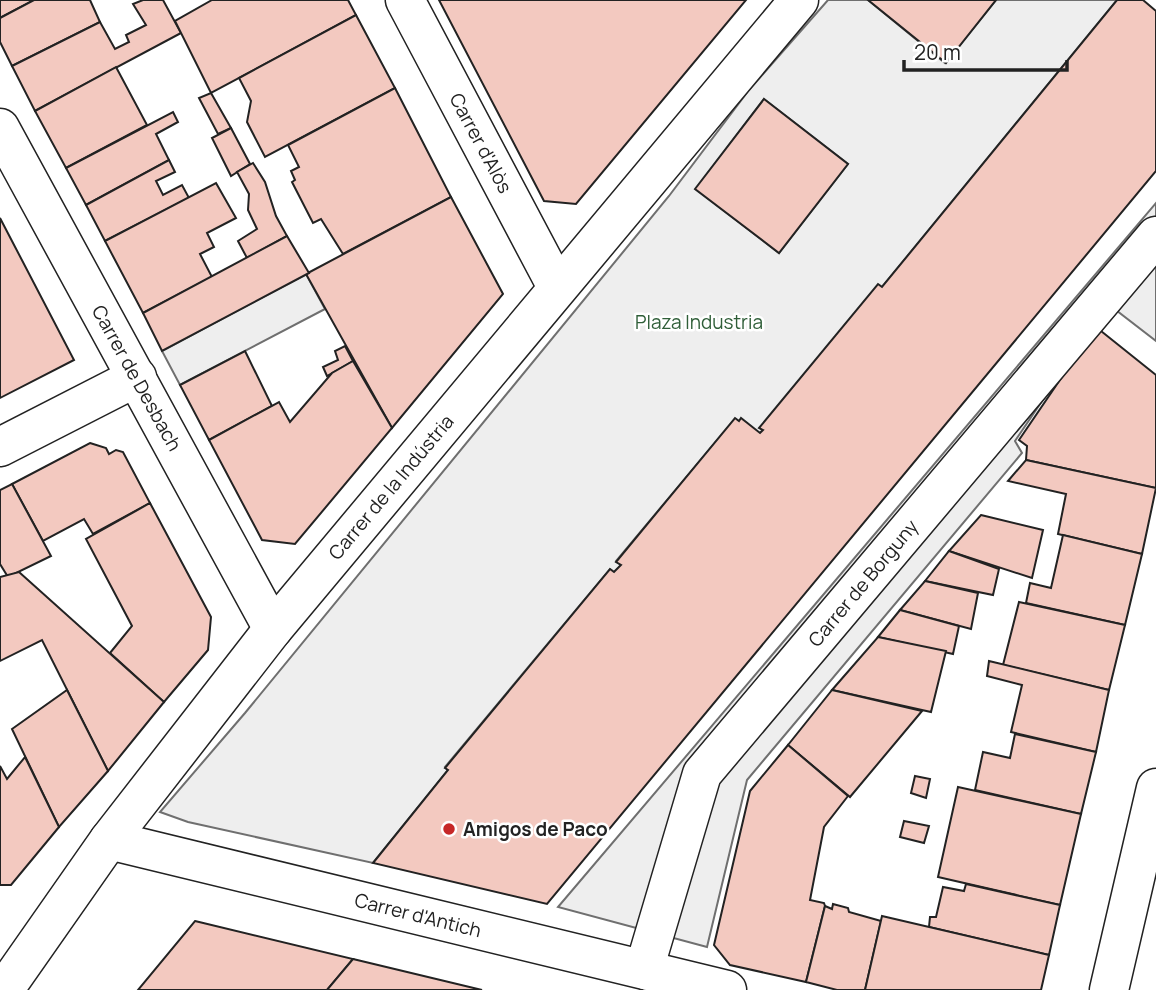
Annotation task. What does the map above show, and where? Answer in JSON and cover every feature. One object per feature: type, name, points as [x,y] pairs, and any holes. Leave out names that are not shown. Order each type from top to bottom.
[{"type":"street","name":"Carrer d'Alòs","points":[[405,0],[557,287]]},
{"type":"street","name":"Carrer de la Indústria","points":[[4,990],[109,840],[274,629],[799,0]]},
{"type":"street","name":"Carrer de Desbach","points":[[0,128],[274,629]]},
{"type":"street","name":"Carrer de Borguny","points":[[665,979],[648,956],[702,774],[1156,236]]},
{"type":"street","points":[[0,447],[137,377]]},
{"type":"street","points":[[1109,990],[1156,788]]},
{"type":"street","name":"Carrer d'Antich","points":[[109,840],[665,979],[727,990]]},
{"type":"green space","name":"Plaza Industria","points":[[828,0],[868,0],[945,63],[996,0],[1117,0],[882,287],[879,285],[760,428],[763,430],[760,433],[735,419],[616,561],[621,565],[614,572],[610,569],[445,767],[448,770],[373,863],[188,822],[160,812],[245,713],[669,196],[749,90]],"holes":[[[764,99],[848,164],[779,253],[696,189]]]},
{"type":"green space","points":[[1156,203],[1156,341],[1108,304],[1015,441],[1022,453],[747,780],[707,947],[558,907]]},
{"type":"green space","points":[[306,274],[325,309],[180,385],[162,351]]},
{"type":"building","points":[[0,0],[34,0],[0,18]]},
{"type":"building","points":[[34,0],[90,0],[100,22],[12,66],[0,42],[0,18]]},
{"type":"building","points":[[143,0],[163,0],[181,33],[35,111],[12,66],[100,22],[115,49],[129,42],[126,35],[146,25],[133,4]]},
{"type":"building","points":[[212,0],[348,0],[356,15],[211,93],[175,21]]},
{"type":"building","points":[[439,0],[746,0],[576,204],[544,201]]},
{"type":"building","points":[[868,0],[996,0],[946,63]]},
{"type":"building","points":[[1117,0],[1143,0],[1156,11],[1156,171],[547,904],[373,863],[448,770],[445,768],[610,569],[614,572],[621,565],[616,562],[735,418],[739,421],[741,418],[760,433],[763,430],[759,428],[878,284],[882,287]]},
{"type":"building","points":[[356,15],[395,88],[265,157],[247,122],[251,101],[239,78]]},
{"type":"building","points":[[116,67],[147,125],[66,168],[35,111]]},
{"type":"building","points":[[395,88],[451,197],[343,254],[321,219],[313,223],[292,182],[295,180],[291,171],[299,167],[288,145]]},
{"type":"building","points":[[211,93],[231,128],[218,134],[199,98]]},
{"type":"building","points":[[764,99],[848,164],[779,253],[695,189]]},
{"type":"building","points":[[173,112],[178,122],[156,134],[169,160],[86,205],[66,168]]},
{"type":"building","points":[[231,128],[250,164],[231,176],[212,138]]},
{"type":"building","points":[[169,160],[175,172],[156,181],[163,195],[182,185],[189,198],[105,241],[86,205]]},
{"type":"building","points":[[253,163],[265,182],[276,216],[287,236],[247,258],[238,241],[257,229],[248,210],[249,194],[237,172]]},
{"type":"building","points":[[216,183],[236,218],[207,233],[214,247],[200,254],[212,277],[143,313],[105,241]]},
{"type":"building","points":[[451,197],[503,294],[392,428],[306,274]]},
{"type":"building","points":[[0,218],[74,360],[0,398]]},
{"type":"building","points":[[287,236],[309,273],[162,351],[143,313]]},
{"type":"building","points":[[1096,327],[1156,375],[1156,488],[1026,460],[1027,446],[1019,440]]},
{"type":"building","points":[[345,346],[353,361],[327,376],[323,367],[338,360],[335,351]]},
{"type":"building","points":[[245,351],[272,406],[209,440],[180,385]]},
{"type":"building","points":[[353,361],[392,428],[295,544],[262,540],[209,440],[279,402],[290,422],[332,373]]},
{"type":"building","points":[[90,443],[106,448],[109,454],[116,450],[123,452],[150,503],[93,534],[84,519],[43,541],[12,484]]},
{"type":"building","points":[[1026,460],[1156,488],[1142,554],[1058,534],[1066,494],[1008,481]]},
{"type":"building","points":[[12,484],[51,556],[8,577],[0,564],[0,490]]},
{"type":"building","points":[[150,503],[211,617],[208,650],[164,702],[110,653],[132,626],[86,539]]},
{"type":"building","points":[[981,515],[1043,530],[1032,578],[949,551]]},
{"type":"building","points":[[1063,535],[1142,554],[1125,625],[1026,603],[1030,583],[1051,588]]},
{"type":"building","points":[[949,551],[999,569],[993,595],[925,581]]},
{"type":"building","points":[[19,572],[164,702],[108,771],[42,640],[0,661],[0,577]]},
{"type":"building","points":[[925,581],[978,593],[971,629],[900,610]]},
{"type":"building","points":[[1019,602],[1125,625],[1109,690],[1003,665]]},
{"type":"building","points":[[900,610],[959,626],[953,654],[878,637]]},
{"type":"building","points":[[878,637],[946,651],[931,712],[832,690]]},
{"type":"building","points":[[989,661],[1109,690],[1096,752],[1011,732],[1022,685],[987,676]]},
{"type":"building","points":[[67,690],[108,771],[59,827],[12,729]]},
{"type":"building","points":[[832,690],[922,711],[850,797],[788,745]]},
{"type":"building","points":[[1015,734],[1096,752],[1081,814],[975,790],[983,752],[1010,758]]},
{"type":"building","points":[[788,745],[848,796],[824,827],[810,900],[824,903],[825,906],[806,982],[730,965],[714,945],[750,791]]},
{"type":"building","points":[[25,757],[59,827],[11,885],[0,885],[0,766],[7,779]]},
{"type":"building","points":[[915,776],[930,779],[926,798],[911,793]]},
{"type":"building","points":[[958,787],[1081,814],[1060,905],[938,877]]},
{"type":"building","points":[[904,821],[929,826],[924,843],[900,837]]},
{"type":"building","points":[[966,884],[1060,905],[1049,955],[929,927],[930,917],[936,917],[943,887],[964,891]]},
{"type":"building","points":[[833,904],[848,908],[849,912],[881,921],[865,990],[837,990],[806,982],[825,906],[832,909]]},
{"type":"building","points":[[882,916],[1049,955],[1041,990],[865,990]]},
{"type":"building","points":[[195,921],[353,959],[327,990],[138,990]]},
{"type":"building","points":[[353,959],[482,990],[327,990]]},
{"type":"place","name":"Amigos de Paco","points":[[449,829]]}]
